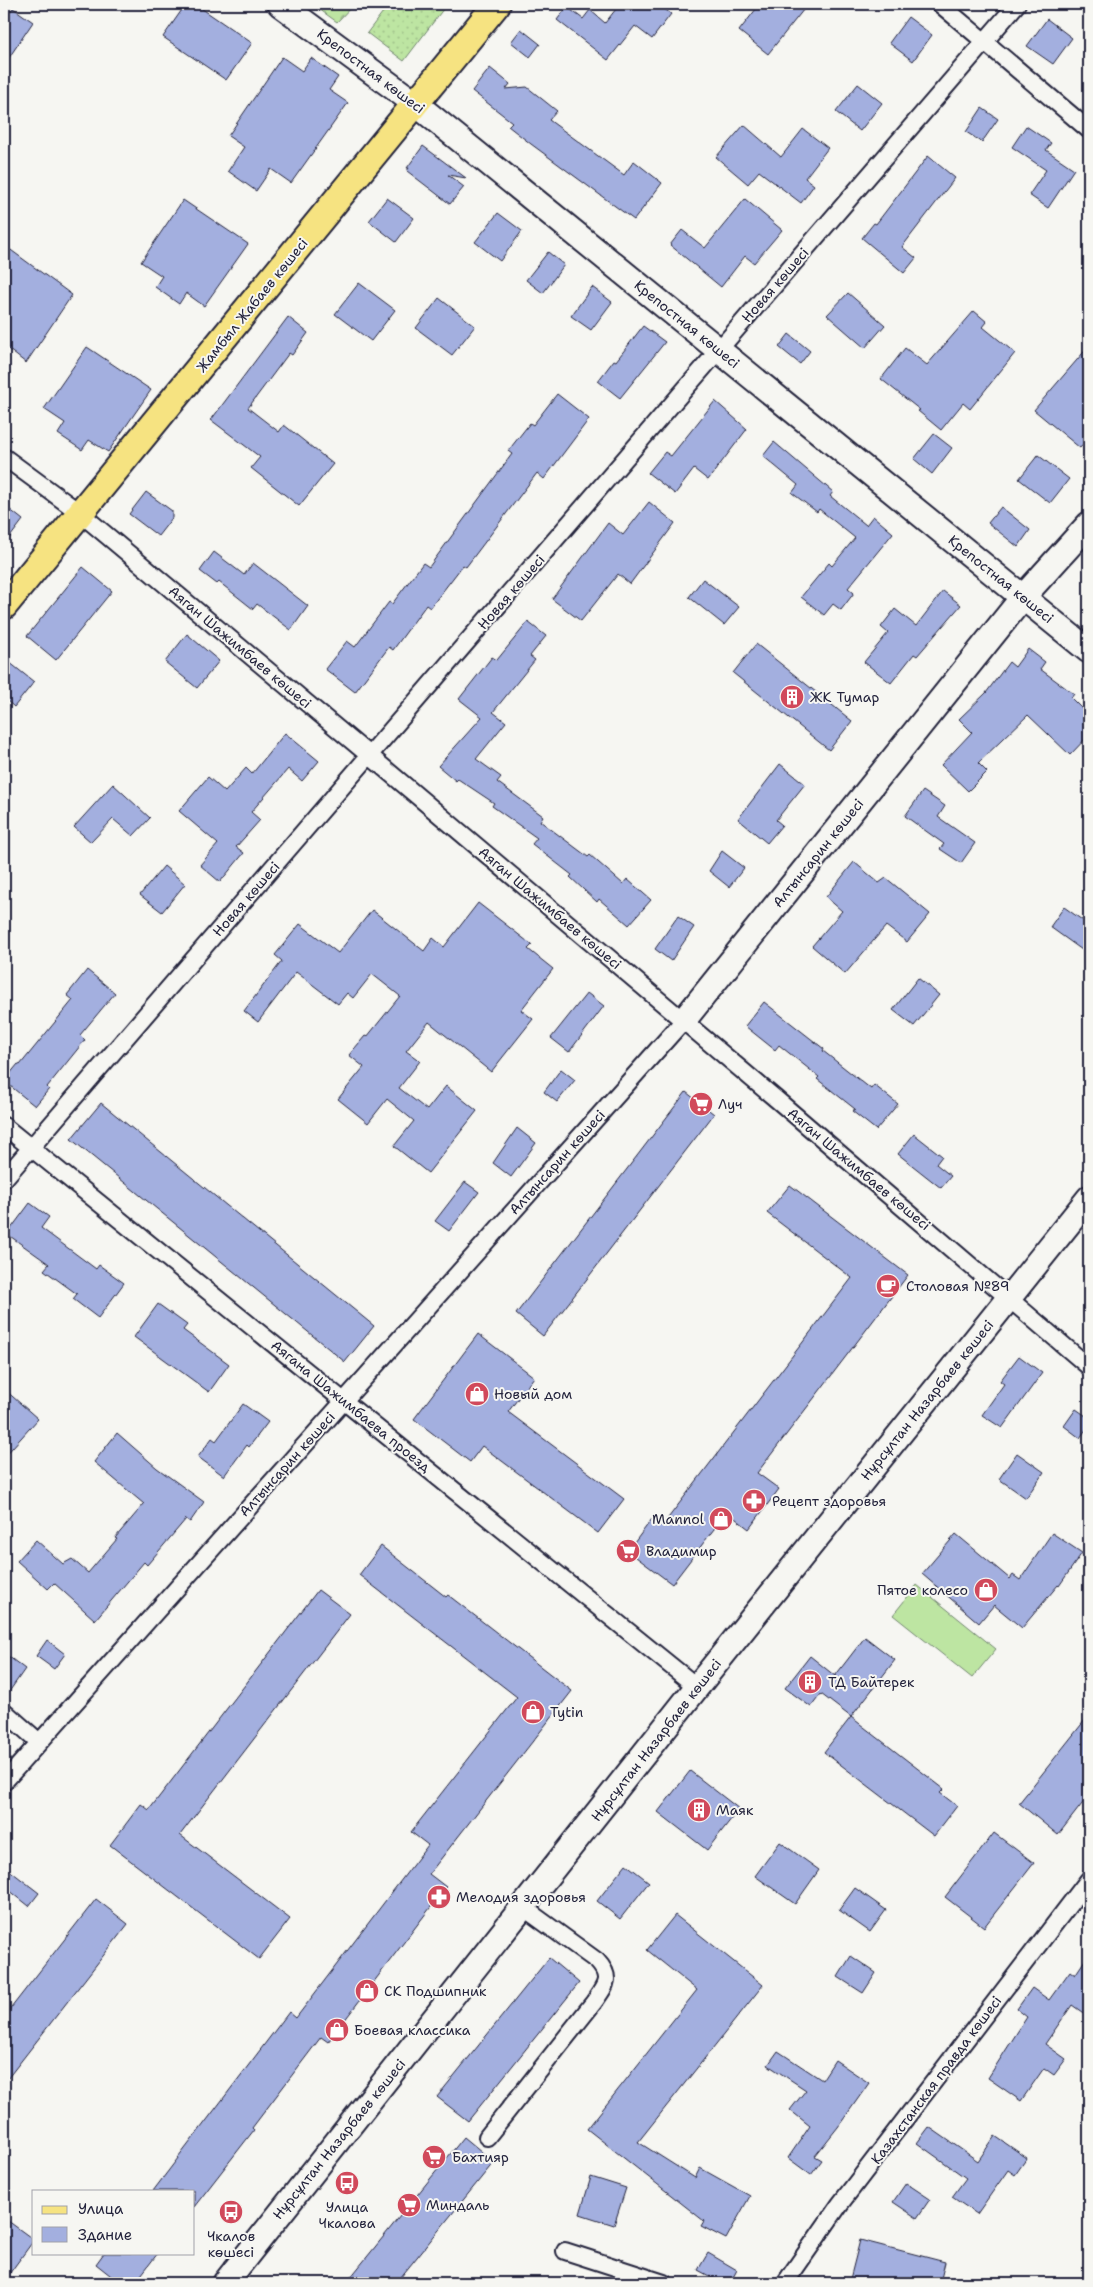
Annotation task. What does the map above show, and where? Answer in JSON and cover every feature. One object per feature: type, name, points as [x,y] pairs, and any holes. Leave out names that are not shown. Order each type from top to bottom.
[{"type":"main road","name":"Жамбыл Жабаев көшесі","points":[[4,606],[498,4]]},
{"type":"street","name":"Крепостная көшесі","points":[[280,4],[416,104],[1089,651]]},
{"type":"street","points":[[940,4],[1089,130]]},
{"type":"street","name":"Новая көшесі","points":[[4,1179],[1017,4]]},
{"type":"street","name":"Аяган Шажимбаев көшесі","points":[[4,457],[80,513],[370,756],[684,1020],[1009,1297],[1089,1368]]},
{"type":"street","name":"Алтынсарин көшесі","points":[[4,1782],[684,1020],[1023,597],[1089,524]]},
{"type":"street","name":"Аягана Шажимбаева проезд","points":[[4,1126],[697,1687]]},
{"type":"street","name":"Нұрсұлтан Назарбаев көшесі","points":[[225,2283],[524,1908],[697,1687],[1089,1198]]},
{"type":"street","points":[[4,1711],[39,1742]]},
{"type":"street","name":"Казахстанская правда көшесі","points":[[786,2283],[840,2204],[1089,1878]]},
{"type":"street","points":[[487,2136],[594,2002],[605,1987],[606,1981],[603,1968],[597,1961],[524,1908]]},
{"type":"street","points":[[565,2251],[664,2283]]},
{"type":"green space","points":[[312,4],[354,4],[337,22]]},
{"type":"green space","points":[[389,4],[447,4],[404,61],[367,33]]},
{"type":"green space","points":[[917,1585],[996,1649],[972,1678],[893,1615]]},
{"type":"building","points":[[186,4],[195,4],[252,43],[226,80],[163,37]]},
{"type":"building","points":[[620,4],[658,4],[671,14],[652,39],[635,26],[608,60],[557,20],[567,7],[583,19],[590,10],[605,23]]},
{"type":"building","points":[[760,4],[808,4],[768,54],[739,31]]},
{"type":"building","points":[[13,8],[33,22],[4,65],[4,20]]},
{"type":"building","points":[[908,17],[932,35],[913,61],[889,43]]},
{"type":"building","points":[[1047,19],[1072,38],[1053,64],[1027,46]]},
{"type":"building","points":[[521,29],[540,44],[530,57],[511,42]]},
{"type":"building","points":[[282,57],[302,71],[311,58],[338,77],[329,90],[348,103],[291,183],[271,169],[256,191],[228,171],[244,147],[228,136]]},
{"type":"building","points":[[490,68],[510,84],[506,89],[527,87],[557,111],[549,120],[624,175],[634,161],[662,183],[634,220],[508,126],[512,122],[472,91]]},
{"type":"building","points":[[858,84],[882,103],[860,131],[836,112]]},
{"type":"building","points":[[982,108],[998,119],[982,142],[966,132]]},
{"type":"building","points":[[744,125],[781,157],[803,129],[828,148],[805,178],[814,185],[801,203],[759,171],[748,184],[716,157]]},
{"type":"building","points":[[1026,126],[1051,143],[1046,150],[1074,169],[1048,208],[1029,195],[1046,170],[1012,147]]},
{"type":"building","points":[[423,146],[466,178],[448,175],[464,187],[450,204],[407,171],[409,168],[407,168]]},
{"type":"building","points":[[928,156],[955,178],[902,247],[916,258],[904,273],[862,238],[874,223],[876,224]]},
{"type":"building","points":[[387,198],[414,218],[396,242],[369,221]]},
{"type":"building","points":[[745,199],[782,230],[754,263],[745,256],[721,287],[670,245],[682,230],[705,248]]},
{"type":"building","points":[[183,200],[248,244],[204,306],[186,293],[179,304],[155,287],[162,276],[141,262]]},
{"type":"building","points":[[498,213],[522,231],[500,261],[475,242]]},
{"type":"building","points":[[4,245],[72,295],[26,363],[4,346]]},
{"type":"building","points":[[548,252],[564,265],[543,293],[526,280]]},
{"type":"building","points":[[359,283],[395,310],[371,341],[335,314]]},
{"type":"building","points":[[592,287],[612,302],[591,330],[571,316]]},
{"type":"building","points":[[848,293],[885,325],[865,348],[827,315]]},
{"type":"building","points":[[439,298],[475,326],[452,355],[416,328]]},
{"type":"building","points":[[974,311],[987,322],[983,327],[1015,353],[970,409],[963,403],[941,430],[918,411],[920,410],[881,379],[905,348],[927,365]]},
{"type":"building","points":[[288,317],[308,333],[292,355],[289,353],[248,408],[279,432],[284,425],[333,464],[299,506],[251,468],[260,457],[211,420]]},
{"type":"building","points":[[643,326],[665,342],[620,398],[598,381]]},
{"type":"building","points":[[789,334],[810,351],[800,364],[779,347]]},
{"type":"building","points":[[1089,346],[1089,437],[1080,448],[1034,410]]},
{"type":"building","points":[[87,347],[151,390],[108,452],[89,440],[82,450],[58,434],[65,423],[44,409]]},
{"type":"building","points":[[557,394],[589,419],[544,479],[537,473],[466,567],[463,565],[430,608],[426,605],[393,650],[389,647],[355,692],[325,669],[347,641],[355,647],[389,602],[392,604],[423,563],[429,567],[512,454],[508,451],[530,423],[533,425]]},
{"type":"building","points":[[715,401],[747,429],[708,480],[694,469],[675,494],[648,473],[665,452],[671,456]]},
{"type":"building","points":[[934,434],[952,448],[932,474],[914,459]]},
{"type":"building","points":[[774,442],[833,492],[830,496],[866,525],[873,516],[893,533],[848,588],[854,593],[841,610],[833,604],[824,615],[801,597],[829,563],[832,566],[855,538],[819,509],[817,512],[792,493],[798,485],[763,456]]},
{"type":"building","points":[[1038,455],[1069,479],[1050,503],[1019,479]]},
{"type":"building","points":[[146,492],[172,511],[172,518],[158,536],[129,514]]},
{"type":"building","points":[[649,502],[675,523],[630,584],[618,574],[581,621],[552,599],[608,523],[623,535]]},
{"type":"building","points":[[4,505],[23,520],[4,545]]},
{"type":"building","points":[[1001,507],[1030,530],[1018,547],[988,523]]},
{"type":"building","points":[[214,552],[244,575],[253,563],[308,606],[291,630],[257,604],[253,609],[219,582],[217,584],[200,571]]},
{"type":"building","points":[[83,567],[112,591],[56,660],[27,636]]},
{"type":"building","points":[[703,579],[739,607],[724,625],[689,597]]},
{"type":"building","points":[[943,591],[961,605],[917,656],[914,654],[891,683],[864,662],[888,633],[881,627],[895,609],[916,626]]},
{"type":"building","points":[[528,622],[546,636],[530,656],[535,660],[493,712],[506,722],[476,759],[501,777],[497,782],[543,816],[540,821],[588,857],[590,855],[623,884],[627,879],[651,900],[629,925],[599,899],[597,902],[570,877],[572,875],[532,844],[537,838],[492,806],[494,803],[458,779],[456,781],[438,766],[482,717],[459,699],[492,657],[497,660]]},
{"type":"building","points":[[187,634],[219,661],[197,688],[165,662]]},
{"type":"building","name":"ЖК Тумар","points":[[756,644],[852,721],[829,750],[733,673]]},
{"type":"building","points":[[1028,649],[1045,662],[1040,669],[1074,694],[1071,698],[1089,716],[1089,735],[1070,755],[1028,715],[978,763],[987,772],[968,791],[941,765],[972,732],[959,719],[986,693],[1009,662],[1015,667]]},
{"type":"building","points":[[4,658],[34,682],[14,707],[4,698]]},
{"type":"building","points":[[285,733],[319,761],[302,781],[288,769],[251,812],[260,820],[236,847],[244,853],[220,882],[200,865],[218,844],[179,811],[208,777],[225,792],[246,768],[252,774]]},
{"type":"building","points":[[780,764],[805,784],[776,820],[782,825],[767,843],[738,819]]},
{"type":"building","points":[[113,784],[150,818],[133,836],[113,819],[91,842],[74,827]]},
{"type":"building","points":[[923,791],[945,806],[938,817],[975,843],[961,863],[940,849],[944,844],[905,816]]},
{"type":"building","points":[[722,851],[744,868],[729,887],[709,871]]},
{"type":"building","points":[[854,862],[879,883],[886,878],[930,914],[907,942],[886,926],[845,974],[812,946],[842,911],[826,897]]},
{"type":"building","points":[[164,866],[185,884],[162,912],[140,895]]},
{"type":"building","points":[[478,903],[532,945],[528,949],[553,969],[521,1010],[533,1019],[491,1072],[429,1022],[406,1051],[420,1061],[399,1088],[427,1110],[446,1086],[477,1111],[428,1173],[394,1146],[414,1121],[387,1099],[368,1123],[338,1099],[364,1067],[349,1055],[365,1036],[367,1037],[400,996],[372,974],[353,998],[347,993],[338,1004],[296,972],[258,1022],[244,1011],[282,961],[275,955],[300,924],[338,953],[372,910],[424,951],[433,938],[444,947]]},
{"type":"building","points":[[1064,907],[1089,925],[1089,955],[1050,927]]},
{"type":"building","points":[[678,916],[694,927],[671,961],[655,949]]},
{"type":"building","points":[[87,970],[115,993],[80,1035],[85,1040],[47,1087],[49,1089],[35,1106],[4,1081],[18,1064],[20,1065],[73,1000],[67,995]]},
{"type":"building","points":[[918,978],[939,995],[914,1026],[893,1010]]},
{"type":"building","points":[[587,993],[604,1006],[569,1052],[551,1038]]},
{"type":"building","points":[[764,1002],[871,1089],[874,1085],[898,1104],[876,1130],[852,1111],[855,1109],[817,1079],[819,1077],[779,1045],[775,1050],[745,1026]]},
{"type":"building","points":[[561,1069],[575,1080],[557,1102],[544,1092]]},
{"type":"building","points":[[686,1092],[714,1114],[543,1336],[516,1314]]},
{"type":"building","points":[[101,1103],[374,1326],[345,1362],[71,1139]]},
{"type":"building","points":[[517,1128],[536,1143],[511,1177],[493,1163]]},
{"type":"building","points":[[914,1134],[942,1156],[936,1164],[951,1176],[941,1188],[898,1154]]},
{"type":"building","points":[[465,1182],[479,1192],[449,1231],[435,1221]]},
{"type":"building","points":[[790,1185],[908,1275],[757,1473],[779,1489],[749,1529],[727,1512],[672,1584],[628,1551],[652,1519],[662,1526],[852,1278],[767,1213]]},
{"type":"building","points":[[30,1203],[49,1217],[41,1228],[96,1269],[99,1265],[124,1283],[98,1318],[73,1299],[77,1294],[44,1270],[49,1264],[7,1234]]},
{"type":"building","points":[[158,1304],[187,1325],[183,1330],[229,1364],[209,1392],[134,1337]]},
{"type":"building","points":[[478,1334],[534,1377],[508,1412],[624,1499],[598,1533],[482,1446],[470,1462],[414,1419]]},
{"type":"building","points":[[1019,1356],[1042,1373],[1002,1428],[982,1415],[1004,1384],[1000,1381]]},
{"type":"building","points":[[4,1389],[38,1419],[4,1457]]},
{"type":"building","points":[[243,1404],[268,1422],[249,1447],[247,1445],[224,1476],[198,1457],[212,1438],[216,1441]]},
{"type":"building","points":[[1076,1409],[1089,1418],[1089,1425],[1080,1438],[1064,1426]]},
{"type":"building","points":[[117,1433],[157,1468],[204,1502],[190,1522],[186,1519],[147,1565],[144,1562],[95,1620],[54,1583],[48,1589],[17,1561],[36,1540],[63,1564],[72,1559],[88,1573],[117,1539],[115,1538],[144,1504],[94,1462]]},
{"type":"building","points":[[1017,1453],[1044,1472],[1026,1498],[999,1479]]},
{"type":"building","name":"Пятое колесо","points":[[1052,1533],[1082,1553],[1059,1586],[1022,1628],[994,1605],[979,1623],[922,1574],[956,1534],[1010,1579],[1013,1575],[1020,1580]]},
{"type":"building","points":[[381,1546],[572,1691],[429,1874],[446,1887],[328,2042],[321,2037],[252,2128],[254,2130],[195,2206],[195,2190],[154,2190],[289,2012],[296,2018],[428,1845],[411,1832],[517,1697],[359,1575]]},
{"type":"building","points":[[318,1590],[350,1614],[180,1835],[290,1919],[259,1959],[110,1845],[141,1804],[149,1810]]},
{"type":"building","points":[[865,1637],[895,1660],[851,1717],[821,1694],[811,1707],[785,1688],[810,1656],[835,1676]]},
{"type":"building","points":[[47,1640],[65,1654],[54,1669],[36,1656]]},
{"type":"building","points":[[4,1653],[25,1669],[4,1699]]},
{"type":"building","points":[[1089,1715],[1089,1795],[1058,1835],[1019,1803]]},
{"type":"building","points":[[851,1717],[944,1789],[940,1793],[957,1806],[934,1836],[824,1752]]},
{"type":"building","name":"Маяк","points":[[690,1771],[739,1809],[707,1850],[658,1812]]},
{"type":"building","points":[[994,1833],[1034,1863],[984,1927],[945,1897]]},
{"type":"building","points":[[780,1842],[819,1870],[795,1904],[755,1876]]},
{"type":"building","points":[[626,1864],[649,1882],[620,1919],[597,1901]]},
{"type":"building","points":[[4,1866],[39,1893],[29,1906],[4,1886]]},
{"type":"building","points":[[855,1888],[886,1910],[870,1932],[839,1910]]},
{"type":"building","points":[[96,1899],[128,1924],[4,2083],[4,2017]]},
{"type":"building","points":[[675,1915],[763,1985],[638,2142],[695,2178],[700,2168],[750,2196],[726,2239],[701,2226],[704,2221],[587,2129],[697,1990],[647,1950]]},
{"type":"building","points":[[1089,1954],[1089,2017],[1072,2005],[1045,2044],[1066,2059],[1054,2075],[1044,2068],[1021,2101],[988,2078],[1027,2017],[1017,2009],[1032,1988],[1049,2000],[1070,1971],[1075,1975]]},
{"type":"building","points":[[851,1956],[876,1973],[863,1993],[838,1977]]},
{"type":"building","points":[[549,1958],[579,1983],[468,2121],[437,2097]]},
{"type":"building","points":[[778,2051],[822,2080],[835,2060],[869,2083],[815,2156],[822,2160],[811,2175],[788,2158],[810,2126],[790,2110],[806,2090],[768,2065]]},
{"type":"building","points":[[929,2127],[978,2161],[995,2136],[1027,2158],[1015,2175],[1008,2170],[977,2214],[952,2197],[966,2178],[917,2143]]},
{"type":"building","points":[[464,2137],[494,2162],[396,2283],[346,2283]]},
{"type":"building","points":[[591,2177],[626,2188],[614,2225],[580,2214]]},
{"type":"building","points":[[906,2183],[930,2199],[917,2218],[893,2202]]},
{"type":"building","points":[[4,2218],[32,2239],[32,2243],[4,2281]]},
{"type":"building","points":[[860,2240],[945,2262],[940,2283],[849,2283]]},
{"type":"building","points":[[708,2253],[737,2270],[730,2283],[722,2283],[698,2270]]},
{"type":"building","points":[[103,2254],[157,2254],[135,2283],[120,2283],[96,2264]]},
{"type":"place","name":"ЖК Тумар","points":[[792,697]]},
{"type":"place","name":"Луч","points":[[701,1104]]},
{"type":"place","name":"Столовая №89","points":[[888,1286]]},
{"type":"place","name":"Новый дом","points":[[477,1394]]},
{"type":"place","name":"Рецепт здоровья","points":[[754,1501]]},
{"type":"place","name":"Mannol","points":[[721,1519]]},
{"type":"place","name":"Владимир","points":[[628,1551]]},
{"type":"place","name":"Пятое колесо","points":[[986,1590]]},
{"type":"place","name":"ТД Байтерек","points":[[810,1682]]},
{"type":"place","name":"Tytin","points":[[533,1712]]},
{"type":"place","name":"Маяк","points":[[699,1810]]},
{"type":"place","name":"Мелодия здоровья","points":[[439,1897]]},
{"type":"place","name":"СК Подшипник","points":[[367,1991]]},
{"type":"place","name":"Боевая классика","points":[[337,2030]]},
{"type":"place","name":"Бахтияр","points":[[434,2157]]},
{"type":"place","name":"Улица Чкалова","points":[[347,2183]]},
{"type":"place","name":"Миндаль","points":[[409,2205]]},
{"type":"place","name":"Чкалов көшесі","points":[[231,2212]]}]
